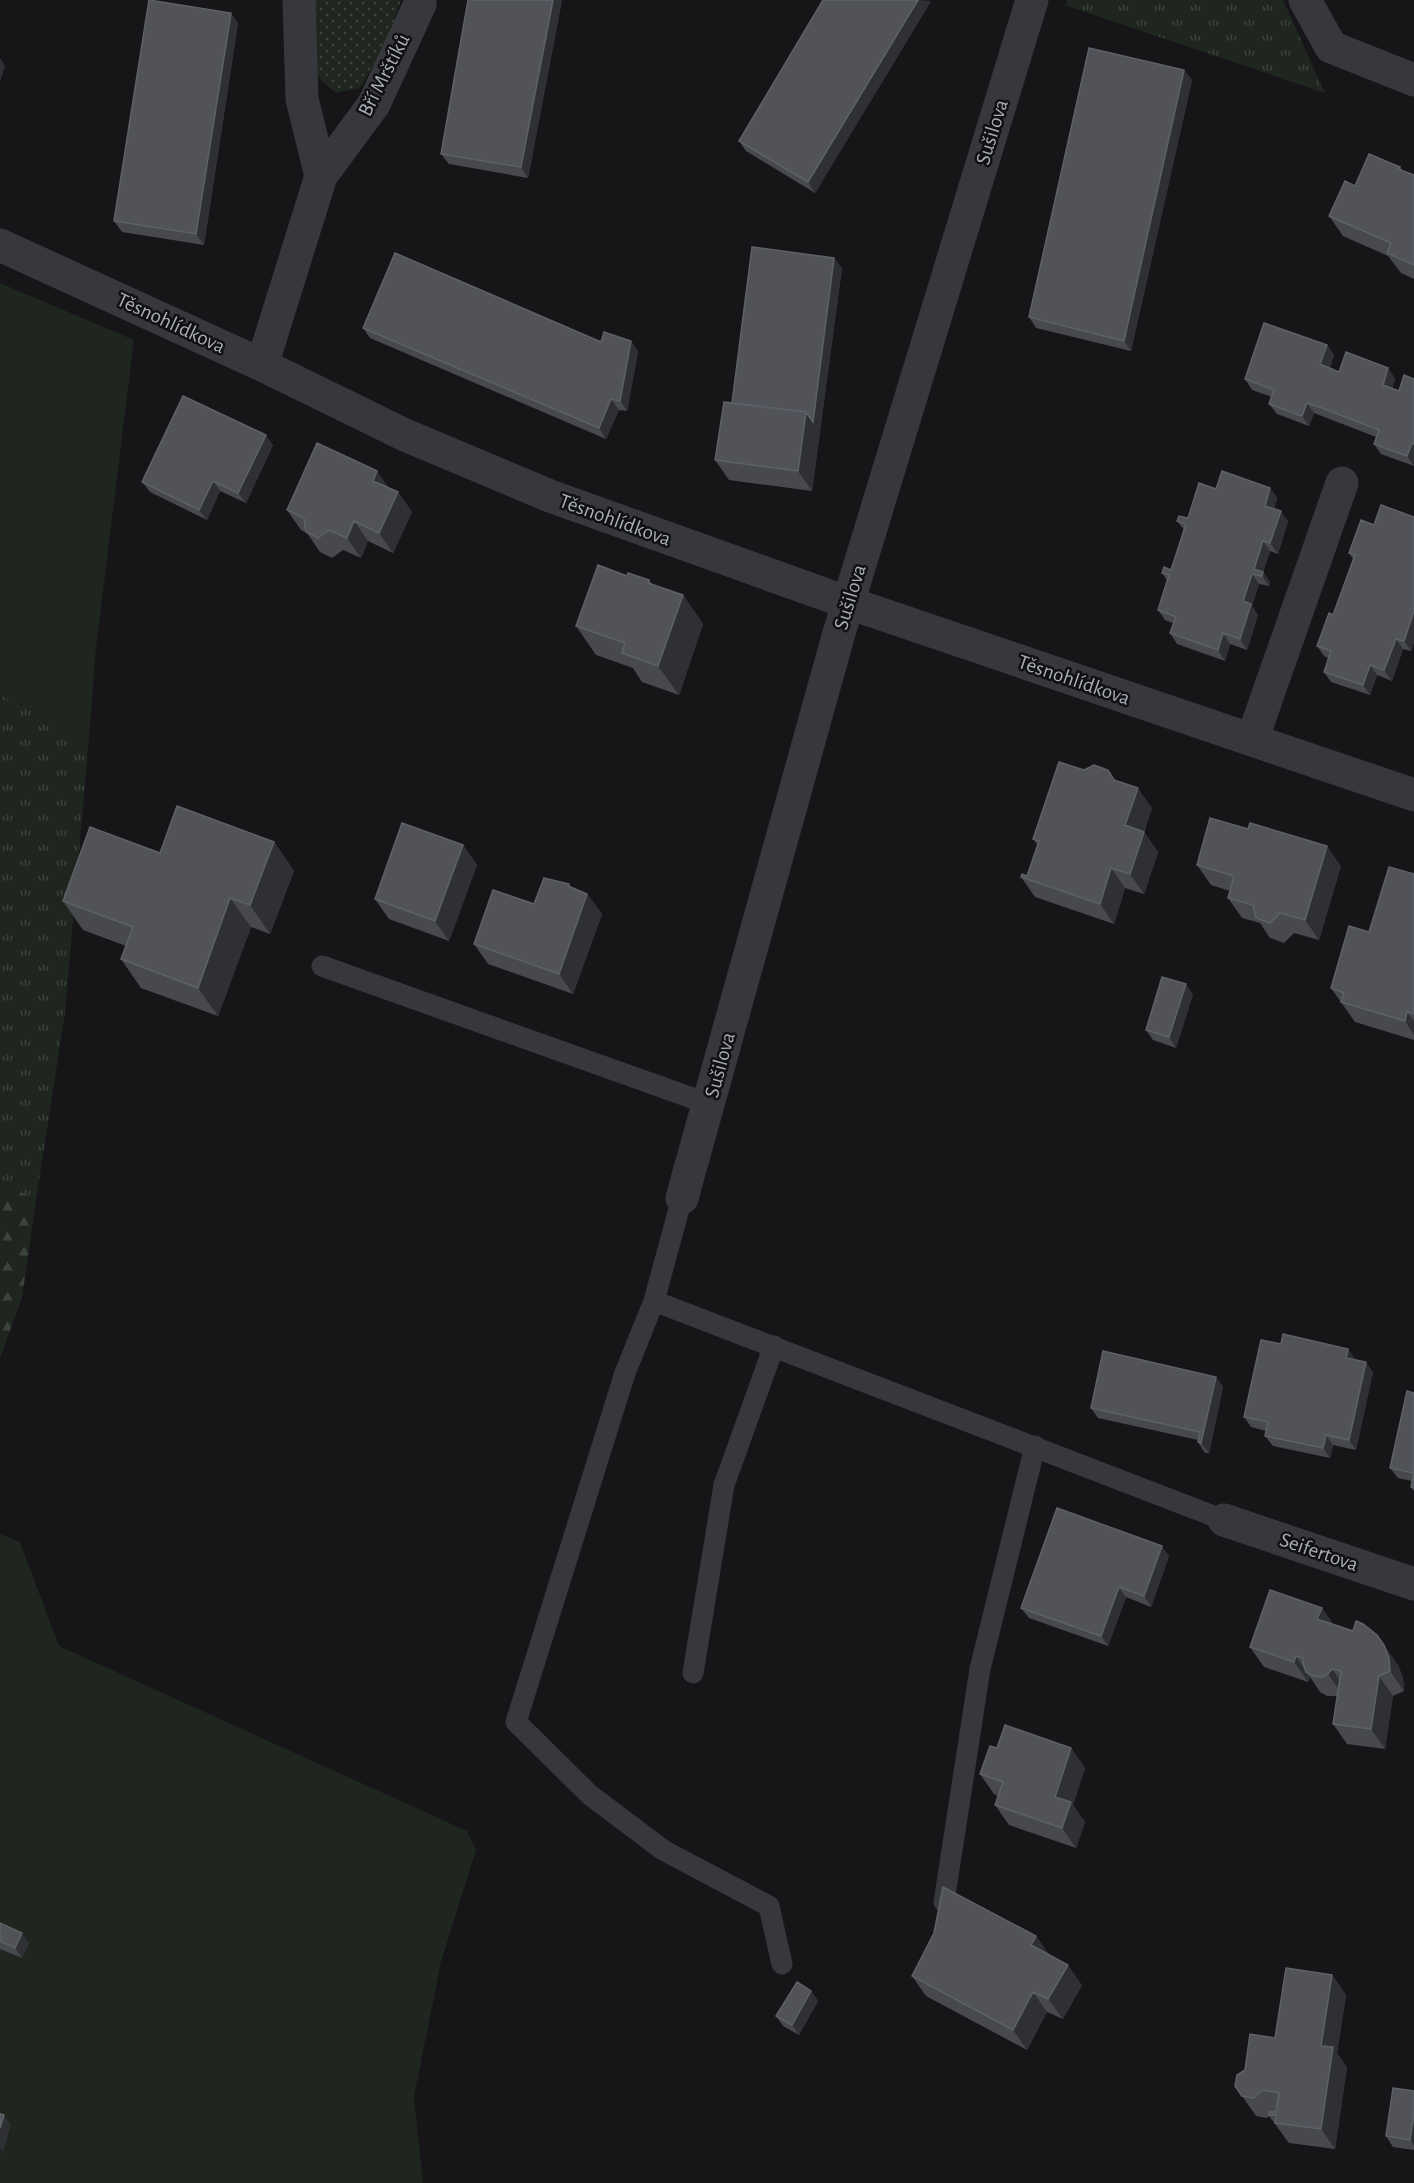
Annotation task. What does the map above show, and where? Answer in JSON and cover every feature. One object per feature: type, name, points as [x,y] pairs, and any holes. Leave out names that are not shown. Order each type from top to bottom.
[{"type":"street","points":[[299,0],[302,99],[321,176]]},
{"type":"street","name":"Bří Mrštíků","points":[[262,365],[321,176],[374,104],[420,0]]},
{"type":"street","name":"Sušilova","points":[[682,1198],[849,603],[1032,0]]},
{"type":"street","points":[[1305,0],[1330,47],[1414,80]]},
{"type":"street","name":"Těsnohlídkova","points":[[0,245],[262,365],[405,435],[550,496],[849,603],[1414,795]]},
{"type":"street","points":[[1252,740],[1342,483]]},
{"type":"street","name":"Seifertova","points":[[1224,1520],[1414,1584]]},
{"type":"lane","points":[[322,966],[709,1104]]},
{"type":"lane","points":[[682,1198],[654,1301],[625,1373],[516,1722],[590,1795],[663,1850],[769,1905],[782,1964]]},
{"type":"lane","points":[[654,1301],[1224,1520]]},
{"type":"lane","points":[[693,1673],[724,1485],[774,1346]]},
{"type":"lane","points":[[944,1902],[980,1669],[1035,1446]]},
{"type":"green space","points":[[315,0],[401,0],[384,46],[360,88],[336,93],[319,78],[310,56]]},
{"type":"green space","points":[[1067,0],[1283,0],[1325,93],[1065,5]]},
{"type":"green space","points":[[0,283],[134,340],[96,648],[89,736],[0,695]]},
{"type":"green space","points":[[0,695],[89,736],[65,1013],[36,1200],[0,1181]]},
{"type":"green space","points":[[0,1181],[36,1200],[22,1298],[0,1358]]},
{"type":"green space","points":[[0,1534],[20,1542],[59,1646],[467,1831],[476,1850],[441,1962],[414,2097],[423,2183],[0,2183]]},
{"type":"building","points":[[149,0],[231,13],[196,234],[114,221]]},
{"type":"building","points":[[468,0],[553,0],[521,167],[441,154]]},
{"type":"building","points":[[823,0],[918,0],[808,182],[739,141]]},
{"type":"building","points":[[1089,48],[1184,70],[1124,341],[1029,317]]},
{"type":"building","points":[[1369,154],[1414,175],[1414,265],[1387,253],[1391,243],[1329,216],[1345,181],[1355,186]]},
{"type":"building","points":[[752,247],[834,258],[813,422],[806,412],[732,403]]},
{"type":"building","points":[[395,253],[601,342],[604,332],[631,341],[620,401],[611,399],[599,428],[363,328]]},
{"type":"building","points":[[1264,323],[1327,345],[1320,364],[1339,372],[1346,352],[1388,368],[1383,385],[1399,391],[1404,375],[1414,379],[1414,444],[1412,443],[1407,456],[1374,444],[1379,430],[1322,408],[1307,403],[1302,416],[1269,404],[1274,390],[1245,379]]},
{"type":"building","points":[[183,396],[266,435],[238,493],[213,481],[199,510],[142,482]]},
{"type":"building","points":[[724,402],[806,412],[798,471],[715,460]]},
{"type":"building","points":[[317,443],[377,471],[373,481],[398,492],[379,533],[354,521],[347,538],[329,530],[318,538],[306,532],[304,518],[287,510]]},
{"type":"building","points":[[1222,471],[1270,488],[1265,506],[1281,511],[1270,543],[1263,541],[1254,569],[1263,572],[1262,576],[1252,574],[1243,601],[1251,604],[1240,639],[1223,633],[1218,650],[1170,633],[1176,617],[1158,610],[1169,575],[1162,573],[1164,567],[1171,570],[1186,524],[1177,521],[1179,516],[1188,518],[1199,483],[1216,489]]},
{"type":"building","points":[[1381,505],[1414,517],[1414,611],[1404,641],[1396,639],[1384,670],[1370,665],[1363,685],[1324,672],[1331,651],[1317,646],[1329,613],[1333,615],[1355,555],[1349,553],[1361,520],[1374,525]]},
{"type":"building","points":[[598,565],[627,576],[628,573],[649,580],[648,583],[683,595],[658,666],[622,653],[625,643],[576,626]]},
{"type":"building","points":[[1059,762],[1084,770],[1094,765],[1108,770],[1114,780],[1138,788],[1125,825],[1144,832],[1130,874],[1111,868],[1100,904],[1021,877],[1022,874],[1027,876],[1039,841],[1033,839]]},
{"type":"building","points":[[177,806],[274,842],[250,905],[230,898],[198,988],[121,959],[133,927],[63,901],[90,827],[160,853]]},
{"type":"building","points":[[1210,818],[1248,829],[1250,823],[1327,846],[1305,920],[1280,913],[1270,923],[1256,918],[1253,905],[1228,898],[1234,876],[1197,865]]},
{"type":"building","points":[[402,823],[463,845],[435,921],[375,899]]},
{"type":"building","points":[[1389,867],[1414,874],[1414,1014],[1407,1012],[1405,1021],[1341,1002],[1344,993],[1331,988],[1349,926],[1369,932]]},
{"type":"building","points":[[544,878],[569,884],[568,886],[587,894],[559,974],[474,944],[493,890],[534,904]]},
{"type":"building","points":[[1162,977],[1186,984],[1169,1037],[1146,1030]]},
{"type":"building","points":[[1283,1334],[1348,1349],[1346,1358],[1366,1362],[1349,1440],[1326,1435],[1323,1448],[1265,1436],[1268,1422],[1244,1417],[1261,1340],[1281,1344]]},
{"type":"building","points":[[1103,1351],[1216,1377],[1201,1443],[1198,1442],[1200,1432],[1091,1408]]},
{"type":"building","points":[[1407,1391],[1414,1393],[1414,1473],[1390,1468]]},
{"type":"building","points":[[1057,1508],[1162,1546],[1144,1596],[1119,1587],[1101,1636],[1021,1608]]},
{"type":"building","points":[[1270,1590],[1322,1608],[1317,1619],[1353,1631],[1356,1621],[1377,1635],[1389,1658],[1390,1671],[1379,1676],[1371,1729],[1333,1724],[1341,1671],[1332,1669],[1322,1677],[1313,1676],[1306,1672],[1303,1658],[1296,1656],[1294,1662],[1250,1647]]},
{"type":"building","points":[[1005,1725],[1071,1748],[1055,1797],[1071,1802],[1062,1828],[995,1805],[1003,1782],[980,1774],[990,1746],[997,1748]]},
{"type":"building","points":[[943,1887],[1036,1936],[1031,1945],[1068,1965],[1048,1999],[1033,1992],[1013,2030],[912,1976],[934,1933]]},
{"type":"building","points":[[0,1923],[22,1933],[15,1948],[0,1941]]},
{"type":"building","points":[[1286,1968],[1332,1975],[1321,2046],[1333,2047],[1321,2129],[1275,2123],[1276,2115],[1269,2115],[1269,2112],[1276,2112],[1279,2093],[1263,2090],[1253,2098],[1242,2096],[1235,2086],[1237,2075],[1245,2070],[1250,2034],[1275,2038]]},
{"type":"building","points":[[797,1982],[811,1991],[792,2025],[776,2016]]},
{"type":"building","points":[[1393,2088],[1414,2091],[1414,2114],[1410,2140],[1386,2136]]},
{"type":"building","points":[[0,2114],[4,2115],[0,2128]]}]
